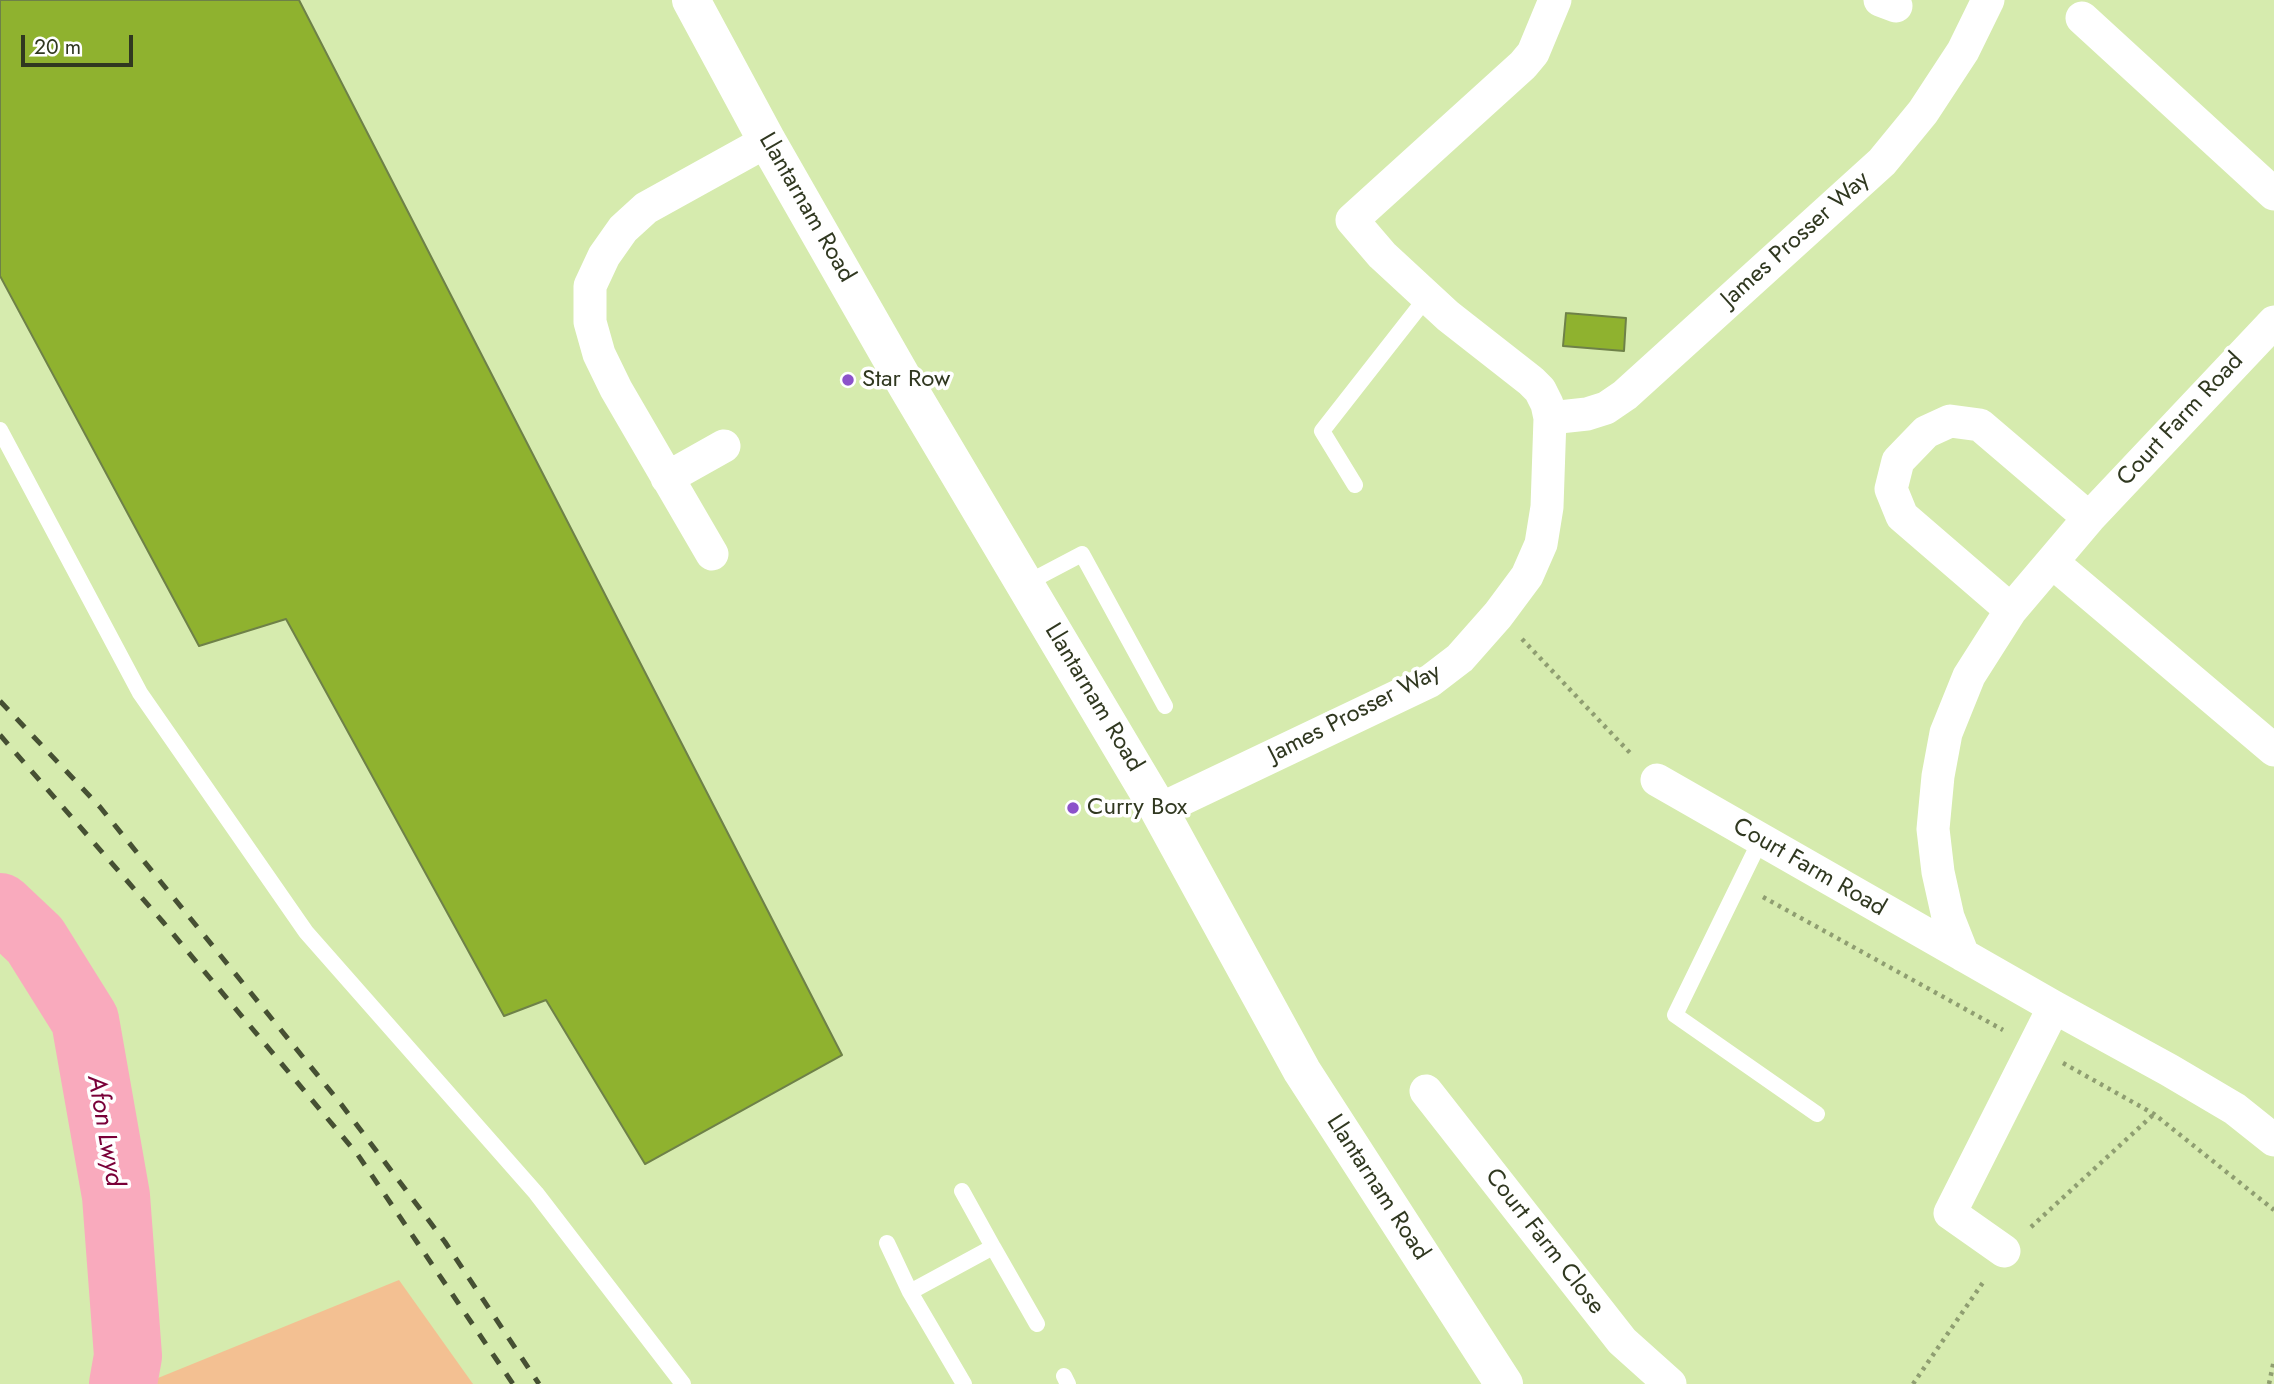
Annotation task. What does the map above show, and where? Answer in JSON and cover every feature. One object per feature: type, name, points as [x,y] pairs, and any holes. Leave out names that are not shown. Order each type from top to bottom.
[{"type":"street","name":"James Prosser Way","points":[[1159,810],[1430,681],[1460,658],[1499,615],[1527,576],[1541,544],[1548,506],[1550,418],[1547,404],[1531,380],[1448,316],[1382,255],[1353,220],[1523,65],[1536,46],[1555,0]]},
{"type":"street","name":"James Prosser Way","points":[[1550,418],[1587,414],[1606,408],[1625,395],[1882,162],[1923,112],[1963,51],[1988,0]]},
{"type":"street","name":"Llantarnam Road","points":[[694,1],[767,141],[900,374],[1159,810],[1302,1071],[1504,1384]]},
{"type":"street","points":[[2082,18],[2274,194]]},
{"type":"street","points":[[712,554],[616,389],[599,354],[590,321],[590,286],[604,256],[622,229],[646,208],[767,141]]},
{"type":"street","name":"Court Farm Road","points":[[1963,955],[1948,916],[1938,872],[1933,829],[1938,776],[1946,733],[1969,676],[2011,610],[2089,518],[2274,322]]},
{"type":"street","points":[[2011,610],[1902,516],[1891,489],[1898,461],[1926,432],[1950,421],[1980,425],[2089,518]]},
{"type":"street","points":[[667,478],[724,446]]},
{"type":"street","points":[[2052,562],[2274,750]]},
{"type":"street","name":"Court Farm Road","points":[[1657,780],[1760,841],[2213,1096],[2235,1109],[2274,1140]]},
{"type":"street","points":[[2004,1251],[1950,1213],[2054,1007]]},
{"type":"street","name":"Court Farm Close","points":[[1426,1091],[1622,1341],[1670,1384]]},
{"type":"lane","points":[[1355,485],[1322,431],[1427,297]]},
{"type":"lane","points":[[0,430],[140,693],[306,932],[536,1193],[682,1384]]},
{"type":"lane","points":[[1025,584],[1082,554],[1165,706]]},
{"type":"lane","points":[[1760,841],[1675,1016],[1817,1114]]},
{"type":"lane","points":[[962,1191],[1038,1324]]},
{"type":"lane","points":[[887,1243],[910,1293],[964,1384]]},
{"type":"lane","points":[[910,1293],[993,1247]]},
{"type":"path","points":[[1499,615],[1657,780]]},
{"type":"path","points":[[2269,1384],[2274,1360]]},
{"type":"shaded area","points":[[399,1280],[473,1384],[157,1384],[158,1378]]},
{"type":"building","points":[[0,0],[299,0],[842,1055],[645,1164],[546,1000],[504,1016],[286,619],[199,646],[0,276]]},
{"type":"building","points":[[1566,313],[1626,318],[1624,351],[1563,346]]},
{"type":"waterway","name":"Afon Lwyd","points":[[0,907],[35,940],[85,1020],[116,1196],[128,1356],[123,1384]]},
{"type":"railway","points":[[0,701],[100,807],[341,1104],[445,1242],[539,1384]]},
{"type":"railway","points":[[0,735],[163,922],[358,1155],[513,1384]]},
{"type":"place","name":"Star Row","points":[[848,380]]},
{"type":"place","name":"Curry Box","points":[[1073,808]]}]
